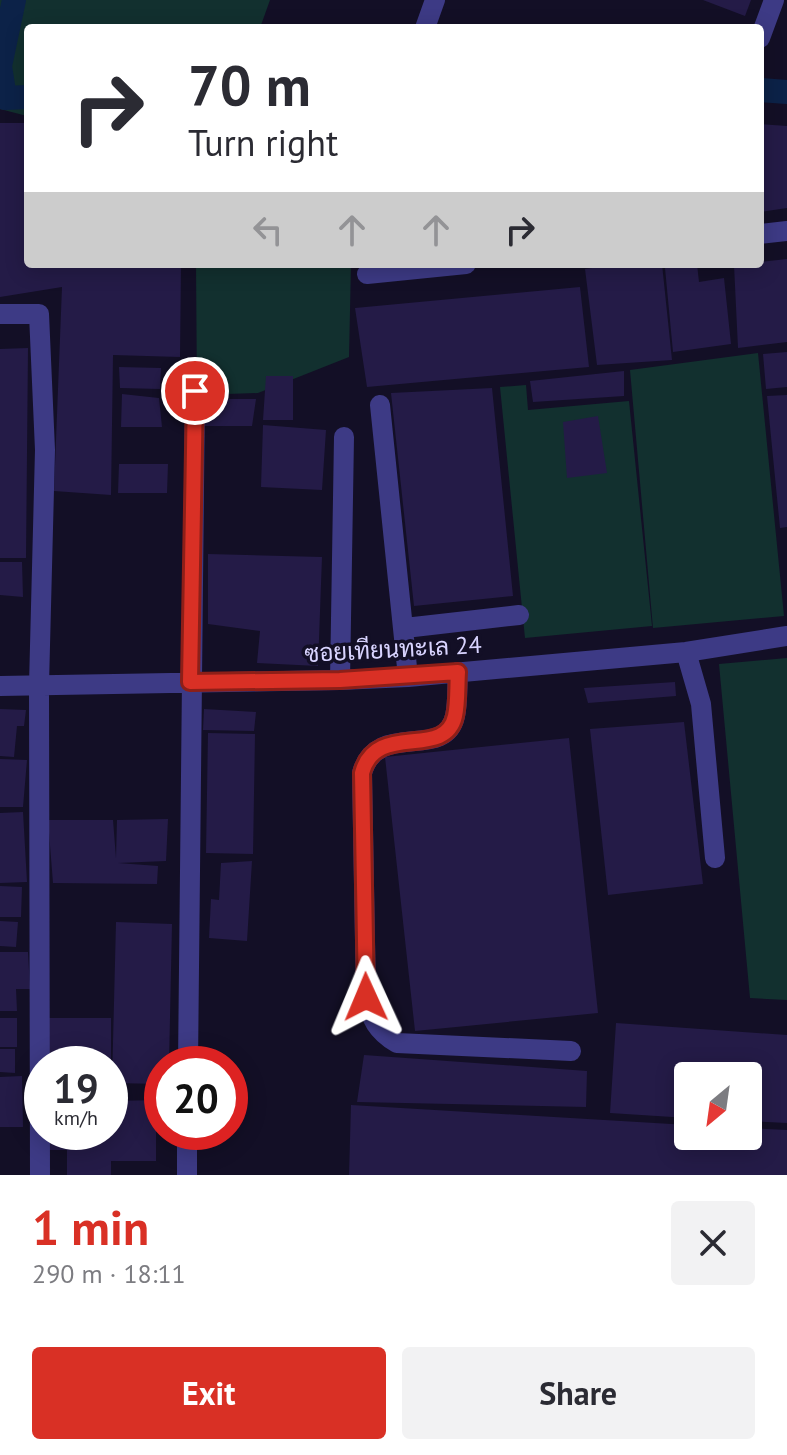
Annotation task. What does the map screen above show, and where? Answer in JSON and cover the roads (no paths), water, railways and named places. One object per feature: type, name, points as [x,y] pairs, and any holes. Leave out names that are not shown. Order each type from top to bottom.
[{"type":"street","points":[[426,24],[435,0]]},
{"type":"street","points":[[764,27],[774,0]]},
{"type":"street","points":[[764,234],[787,231]]},
{"type":"street","points":[[367,274],[426,268]]},
{"type":"street","points":[[0,314],[39,314],[45,450],[39,685],[40,1175]]},
{"type":"street","points":[[188,1046],[195,391]]},
{"type":"street","points":[[380,405],[408,677]]},
{"type":"street","points":[[340,680],[344,437]]},
{"type":"street","points":[[405,628],[519,615]]},
{"type":"street","name":"ซอยเทียนทะเล 24","points":[[0,686],[408,677],[686,652],[787,636]]},
{"type":"street","points":[[686,652],[701,704],[715,858]]},
{"type":"street","points":[[458,672],[455,716],[446,733],[436,738],[387,745],[373,751],[366,759],[362,773],[366,997],[371,1019],[383,1035],[397,1043],[571,1051]]},
{"type":"street","points":[[187,1150],[187,1175]]},
{"type":"waterway","points":[[14,0],[0,66],[5,98],[24,97]]},
{"type":"waterway","points":[[764,90],[787,92]]}]
